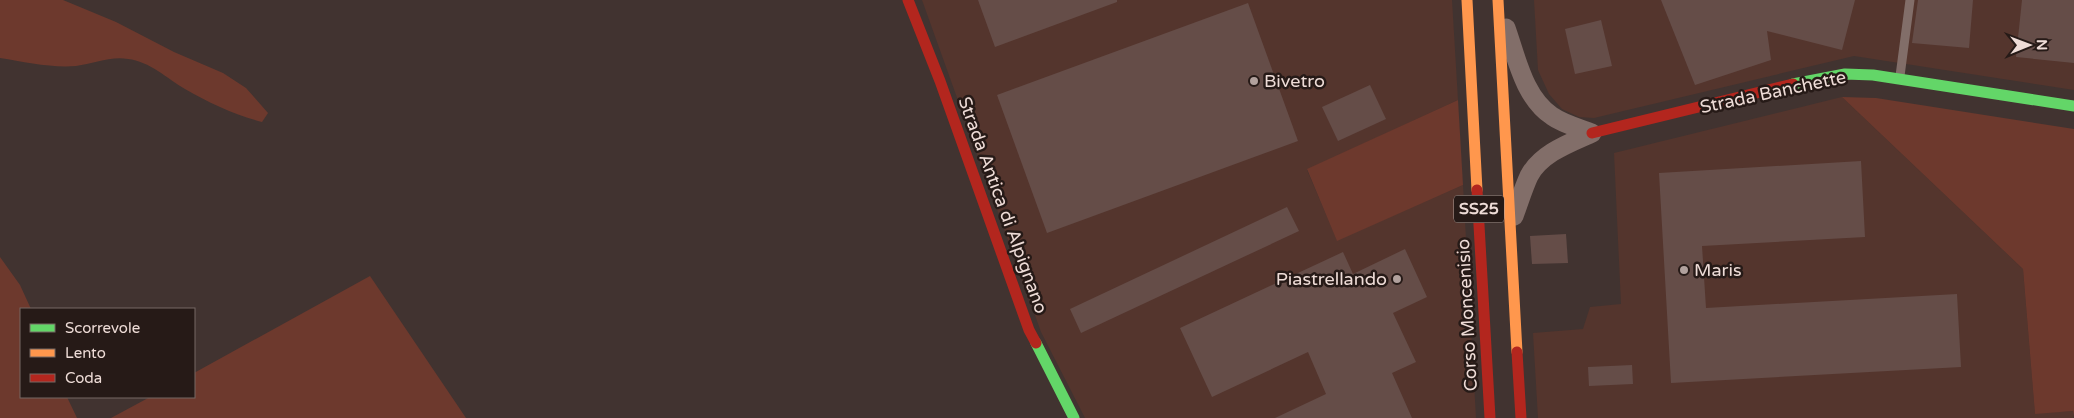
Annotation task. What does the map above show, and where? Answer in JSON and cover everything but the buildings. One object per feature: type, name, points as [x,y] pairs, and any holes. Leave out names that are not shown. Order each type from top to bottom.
[{"type":"street","name":"Strada Antica di Alpignano","points":[[908,0],[940,81],[1029,330],[1074,418]]},
{"type":"street","name":"Corso Moncenisio","points":[[1467,0],[1490,418]]},
{"type":"street","points":[[1498,3],[1528,89],[1540,106],[1553,117],[1592,133]]},
{"type":"street","name":"SS25","points":[[1498,3],[1521,418]]},
{"type":"street","name":"Strada Banchette","points":[[1511,222],[1530,175],[1539,162],[1555,151],[1592,133],[1815,79],[1845,74],[1873,74],[2074,106]]},
{"type":"lane","points":[[1900,79],[1910,0]]},
{"type":"shaded area","points":[[0,0],[63,0],[116,22],[174,52],[223,73],[246,88],[268,113],[262,122],[232,112],[194,94],[158,71],[136,60],[121,58],[76,66],[57,66],[0,58]]},
{"type":"shaded area","points":[[922,0],[1452,0],[1458,100],[1307,170],[1337,240],[1463,185],[1476,418],[1085,418],[1041,332]]},
{"type":"shaded area","points":[[1534,0],[2074,0],[2074,90],[1854,56],[1594,118],[1579,117],[1562,109],[1549,94],[1538,70]]},
{"type":"shaded area","points":[[1842,97],[2023,269],[2035,413],[2073,411],[2073,418],[1538,418],[1533,333],[1583,329],[1590,307],[1621,304],[1614,153]]},
{"type":"shaded area","points":[[1842,97],[1876,98],[2074,129],[2074,418],[2073,411],[2035,414],[2023,269]]},
{"type":"shaded area","points":[[1458,100],[1463,185],[1337,241],[1307,169]]},
{"type":"shaded area","points":[[0,257],[20,285],[31,308],[20,308],[20,398],[67,398],[77,418],[0,418]]},
{"type":"shaded area","points":[[370,276],[466,418],[111,418],[148,398],[195,398],[195,372]]},
{"type":"traffic: fast","points":[[1793,84],[1845,74],[1873,75],[2074,106]]},
{"type":"traffic: fast","points":[[1036,343],[1074,418]]},
{"type":"traffic: slow","points":[[1467,0],[1477,190]]},
{"type":"traffic: slow","points":[[1498,0],[1517,352]]},
{"type":"traffic: jam","points":[[908,0],[940,81],[1029,330],[1036,343]]},
{"type":"traffic: jam","points":[[1592,133],[1793,84]]},
{"type":"traffic: jam","points":[[1477,190],[1490,418]]},
{"type":"traffic: jam","points":[[1517,352],[1521,418]]},
{"type":"place","name":"Bivetro","points":[[1254,81]]},
{"type":"place","name":"Maris","points":[[1684,270]]},
{"type":"place","name":"Piastrellando","points":[[1397,279]]}]
